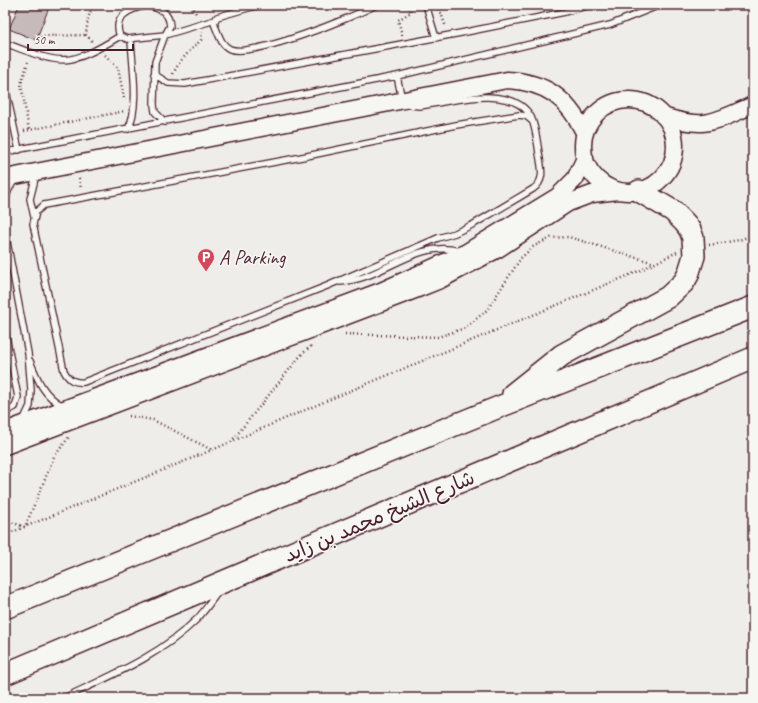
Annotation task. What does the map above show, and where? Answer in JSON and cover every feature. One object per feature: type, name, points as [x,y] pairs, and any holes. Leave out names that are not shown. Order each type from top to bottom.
[{"type":"highway","points":[[498,407],[551,363],[574,348],[676,291],[688,274],[694,256],[694,247],[690,230],[680,217],[639,191]]},
{"type":"highway","points":[[5,608],[498,407],[753,307]]},
{"type":"highway","name":"شارع الشيخ محمد بن زايد","points":[[5,674],[753,358]]},
{"type":"street","points":[[11,177],[507,80],[530,83],[552,92],[561,99],[577,117],[584,132]]},
{"type":"street","points":[[5,446],[440,280],[498,249],[568,203],[592,194],[618,191],[639,191],[650,187],[660,180],[667,171],[672,160],[674,149],[673,137],[670,126],[663,116],[654,108],[631,100],[619,101],[607,105],[597,112],[584,132],[584,158],[589,170],[597,179],[618,191]]},
{"type":"street","points":[[663,116],[692,124],[704,124],[753,105]]},
{"type":"street","points":[[11,429],[381,291],[465,253],[558,196],[575,179],[584,158]]},
{"type":"lane","points":[[5,43],[54,60],[73,60],[90,54],[120,36],[131,39],[165,35],[215,20],[220,15],[259,5]]},
{"type":"lane","points":[[215,20],[215,26],[225,46],[240,51],[309,34],[376,5]]},
{"type":"lane","points":[[426,5],[436,38]]},
{"type":"lane","points":[[154,74],[168,83],[185,84],[537,19],[591,5]]},
{"type":"lane","points":[[5,152],[397,76],[602,27],[660,5]]},
{"type":"lane","points":[[120,36],[117,25],[124,14],[139,7],[147,6],[162,10],[165,13],[170,26],[157,56],[154,74],[155,112],[165,122]]},
{"type":"lane","points":[[128,129],[132,123],[134,109],[131,39]]},
{"type":"lane","points":[[397,76],[402,100],[410,105],[419,106],[485,97],[500,97],[521,106],[532,121],[542,171],[542,177],[537,186],[464,229],[335,282],[78,383],[72,381],[64,371],[33,224],[39,208],[50,204],[302,157],[456,125],[519,115],[526,116],[532,121]]},
{"type":"lane","points":[[5,86],[19,150]]},
{"type":"lane","points":[[34,218],[31,208],[31,190],[37,171]]},
{"type":"lane","points":[[5,200],[11,177]]},
{"type":"lane","points":[[5,231],[28,353],[32,398],[27,413],[11,429]]},
{"type":"lane","points":[[335,282],[357,279],[430,250],[446,248],[465,253]]},
{"type":"lane","points":[[5,331],[18,397],[15,407],[5,412]]},
{"type":"lane","points":[[28,353],[39,384],[43,390],[52,399],[68,408]]},
{"type":"lane","points":[[64,698],[127,668],[162,647],[198,618],[226,581]]},
{"type":"path","points":[[168,83],[178,64],[189,50],[201,40],[203,35],[192,5]]},
{"type":"path","points":[[403,43],[398,20],[411,12],[408,5]]},
{"type":"path","points":[[438,5],[448,36]]},
{"type":"path","points":[[29,130],[21,84],[32,53],[41,36],[86,35]]},
{"type":"path","points":[[15,133],[134,109]]},
{"type":"path","points":[[5,535],[231,443],[333,398],[654,263],[678,251],[740,240],[753,235]]},
{"type":"path","points":[[342,334],[438,337],[465,328],[487,310],[521,258],[534,246],[551,238],[569,237],[654,263]]},
{"type":"path","points":[[231,443],[301,355],[314,343]]},
{"type":"path","points":[[125,415],[153,420],[212,450]]},
{"type":"path","points":[[25,527],[54,457],[72,434]]},
{"type":"path","points":[[5,520],[25,527]]},
{"type":"building","points":[[19,5],[50,5],[36,40],[9,29]]},
{"type":"place","name":"A Parking","points":[[206,272]]}]
